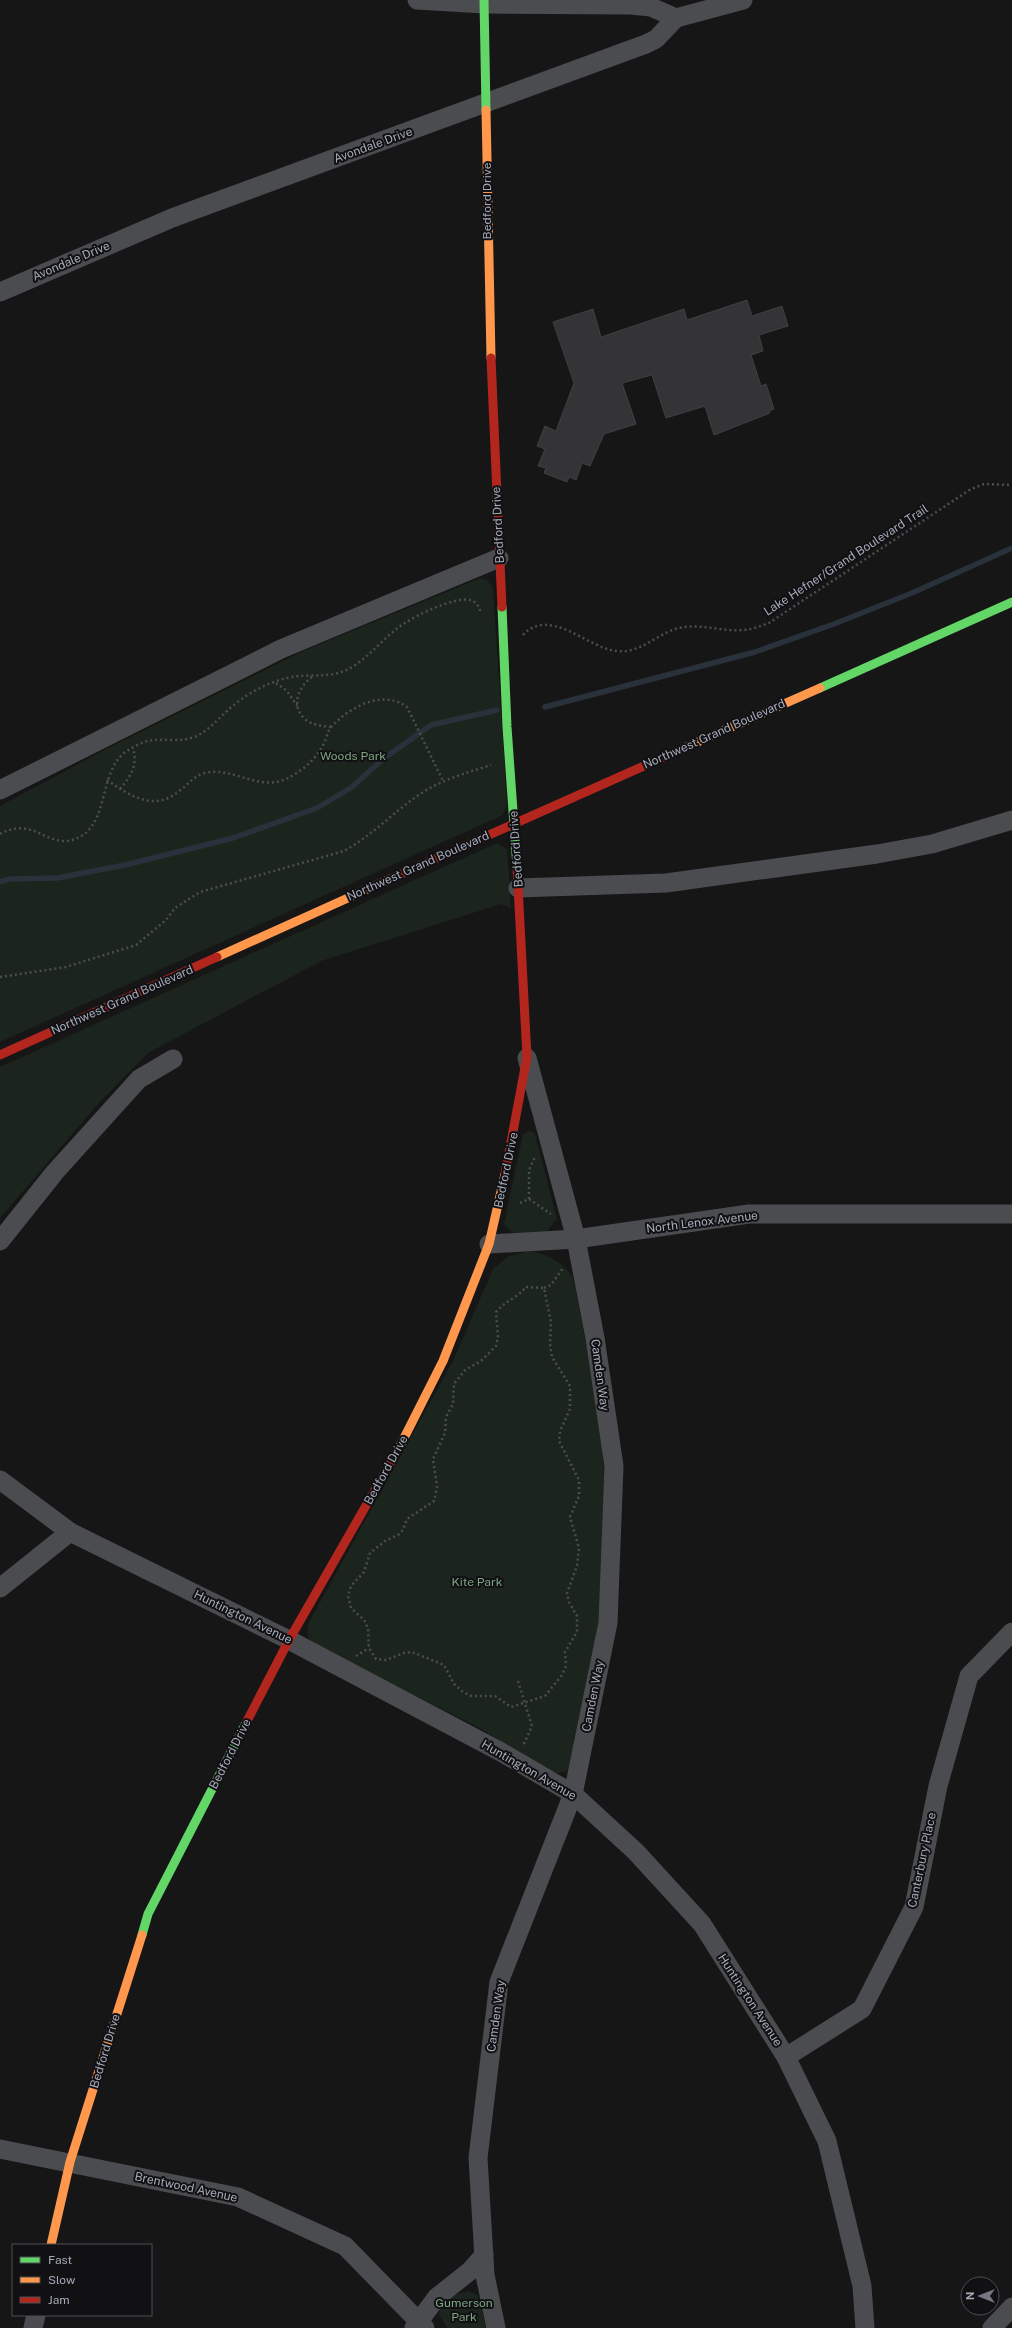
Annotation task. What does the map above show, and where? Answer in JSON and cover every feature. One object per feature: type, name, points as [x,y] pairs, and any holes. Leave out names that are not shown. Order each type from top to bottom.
[{"type":"street","points":[[417,0],[631,5],[651,7],[676,18]]},
{"type":"street","name":"Avondale Drive","points":[[0,292],[172,218],[646,44],[656,38],[676,18],[743,0]]},
{"type":"street","name":"Bedford Drive","points":[[51,2244],[70,2162],[148,1914],[289,1640],[396,1454],[436,1374],[489,1244],[508,1163],[527,1057],[515,823],[507,727],[488,293],[484,2]]},
{"type":"street","points":[[0,790],[281,649],[499,558]]},
{"type":"street","name":"Northwest Grand Boulevard","points":[[0,1055],[515,823],[1012,602]]},
{"type":"street","points":[[518,888],[558,888],[682,881],[877,854],[932,844],[1012,820]]},
{"type":"street","name":"Camden Way","points":[[496,2328],[485,2275],[478,2158],[499,1982],[573,1794],[608,1623],[614,1466],[595,1338],[575,1234],[527,1057]]},
{"type":"street","points":[[0,1241],[56,1172],[139,1079],[173,1059]]},
{"type":"street","name":"North Lenox Avenue","points":[[489,1244],[749,1214],[1012,1214]]},
{"type":"street","name":"Huntington Avenue","points":[[0,1480],[70,1532],[289,1640],[511,1757],[573,1794],[636,1852],[702,1924],[786,2056],[827,2141],[862,2286],[865,2328]]},
{"type":"street","points":[[0,1588],[70,1532]]},
{"type":"street","name":"Canterbury Place","points":[[786,2056],[862,2009],[914,1908],[938,1786],[969,1676],[1012,1632]]},
{"type":"street","name":"Brentwood Avenue","points":[[0,2149],[238,2197],[345,2246],[419,2326]]},
{"type":"street","points":[[419,2326],[437,2298],[470,2271],[484,2255]]},
{"type":"street","points":[[992,2328],[1012,2307]]},
{"type":"street","points":[[33,2328],[36,2316]]},
{"type":"path","name":"Lake Hefner/Grand Boulevard Trail","points":[[520,638],[528,629],[549,625],[559,627],[606,649],[627,652],[638,648],[674,629],[687,627],[741,630],[755,628],[768,623],[971,489],[984,484],[1012,485]]},
{"type":"path","points":[[0,834],[21,828],[33,829],[62,841],[72,840],[82,835],[91,827],[98,814],[107,780],[116,762],[125,752],[153,740],[192,738],[203,733],[243,698],[276,682],[287,678],[312,677],[340,673],[354,666],[404,623],[447,604],[469,600],[478,605],[484,618]]},
{"type":"path","points":[[298,709],[297,701],[300,688],[312,677]]},
{"type":"path","points":[[276,682],[287,691],[306,720],[330,727]]},
{"type":"path","points":[[107,780],[120,789],[143,801],[157,802],[178,793],[195,776],[206,773],[222,773],[258,782],[274,782],[287,779],[317,756],[330,727],[351,710],[364,703],[377,700],[399,701],[407,707],[413,716],[443,782]]},
{"type":"path","points":[[120,789],[134,768],[136,758],[133,748]]},
{"type":"path","points":[[0,977],[66,967],[136,945],[166,920],[176,908],[195,894],[344,850],[362,841],[422,794],[454,776],[496,764],[509,762]]},
{"type":"path","points":[[550,1143],[533,1161],[528,1179],[529,1199],[575,1234]]},
{"type":"path","points":[[496,1218],[529,1199]]},
{"type":"path","points":[[526,1287],[544,1288],[551,1322],[550,1344],[552,1357],[570,1386],[570,1409],[560,1431],[559,1441],[579,1480],[579,1496],[570,1517],[579,1548],[577,1566],[567,1593],[569,1602],[577,1616],[577,1632],[565,1652],[566,1666],[562,1675],[545,1696],[526,1702],[511,1707],[495,1696],[467,1694],[454,1684],[444,1665],[412,1652],[404,1653],[386,1660],[376,1659],[369,1648],[368,1628],[364,1620],[351,1608],[348,1596],[351,1586],[364,1572],[370,1553],[385,1541],[398,1535],[404,1530],[407,1519],[434,1501],[437,1487],[433,1459],[445,1433],[446,1417],[453,1404],[454,1384],[465,1370],[481,1361],[496,1346],[498,1337],[496,1312],[502,1305],[516,1299],[526,1287]]},
{"type":"path","points":[[511,1757],[521,1752],[532,1726],[526,1702],[518,1681]]},
{"type":"green space","name":"Woods Park","points":[[480,578],[487,580],[493,588],[507,804],[503,815],[0,1042],[0,806],[108,748],[301,652]]},
{"type":"green space","points":[[497,843],[507,849],[511,908],[501,904],[321,961],[148,1053],[98,1104],[0,1218],[0,1067]]},
{"type":"green space","points":[[530,1131],[534,1132],[536,1138],[557,1219],[547,1231],[524,1235],[514,1233],[504,1224],[523,1134]]},
{"type":"green space","name":"Kite Park","points":[[532,1251],[560,1263],[573,1277],[601,1419],[608,1537],[599,1631],[571,1764],[567,1771],[559,1773],[550,1772],[478,1727],[313,1644],[308,1633],[308,1624],[453,1361],[493,1269],[509,1256]]},
{"type":"green space","name":"Gumerson Park","points":[[468,2291],[478,2295],[486,2328],[448,2328],[439,2315],[440,2307],[453,2295]]},
{"type":"building","points":[[747,300],[752,316],[782,306],[788,326],[759,335],[763,351],[751,355],[761,386],[766,384],[774,409],[769,411],[770,413],[714,435],[705,406],[666,418],[652,375],[622,383],[636,424],[604,434],[590,466],[582,463],[576,480],[569,477],[567,482],[544,473],[546,468],[538,466],[545,449],[537,446],[545,426],[556,431],[574,383],[553,322],[593,309],[601,337],[684,309],[687,320]]},
{"type":"waterway","points":[[545,707],[755,652],[834,624],[912,593],[1012,548]]},
{"type":"waterway","points":[[0,882],[9,879],[57,878],[125,865],[233,838],[317,808],[352,787],[383,759],[431,725],[497,710]]},
{"type":"traffic: fast","points":[[484,0],[486,110]]},
{"type":"traffic: fast","points":[[820,688],[1012,602]]},
{"type":"traffic: fast","points":[[502,607],[507,727],[517,867]]},
{"type":"traffic: fast","points":[[142,1935],[148,1914],[246,1723]]},
{"type":"traffic: slow","points":[[486,110],[491,358]]},
{"type":"traffic: slow","points":[[682,749],[820,688]]},
{"type":"traffic: slow","points":[[217,957],[390,879]]},
{"type":"traffic: slow","points":[[399,1448],[443,1361],[489,1244],[505,1174]]},
{"type":"traffic: slow","points":[[51,2244],[70,2162],[142,1935]]},
{"type":"traffic: jam","points":[[491,358],[502,607]]},
{"type":"traffic: jam","points":[[390,879],[682,749]]},
{"type":"traffic: jam","points":[[505,1174],[527,1057],[517,867]]},
{"type":"traffic: jam","points":[[0,1055],[217,957]]},
{"type":"traffic: jam","points":[[246,1723],[289,1640],[399,1448]]}]
